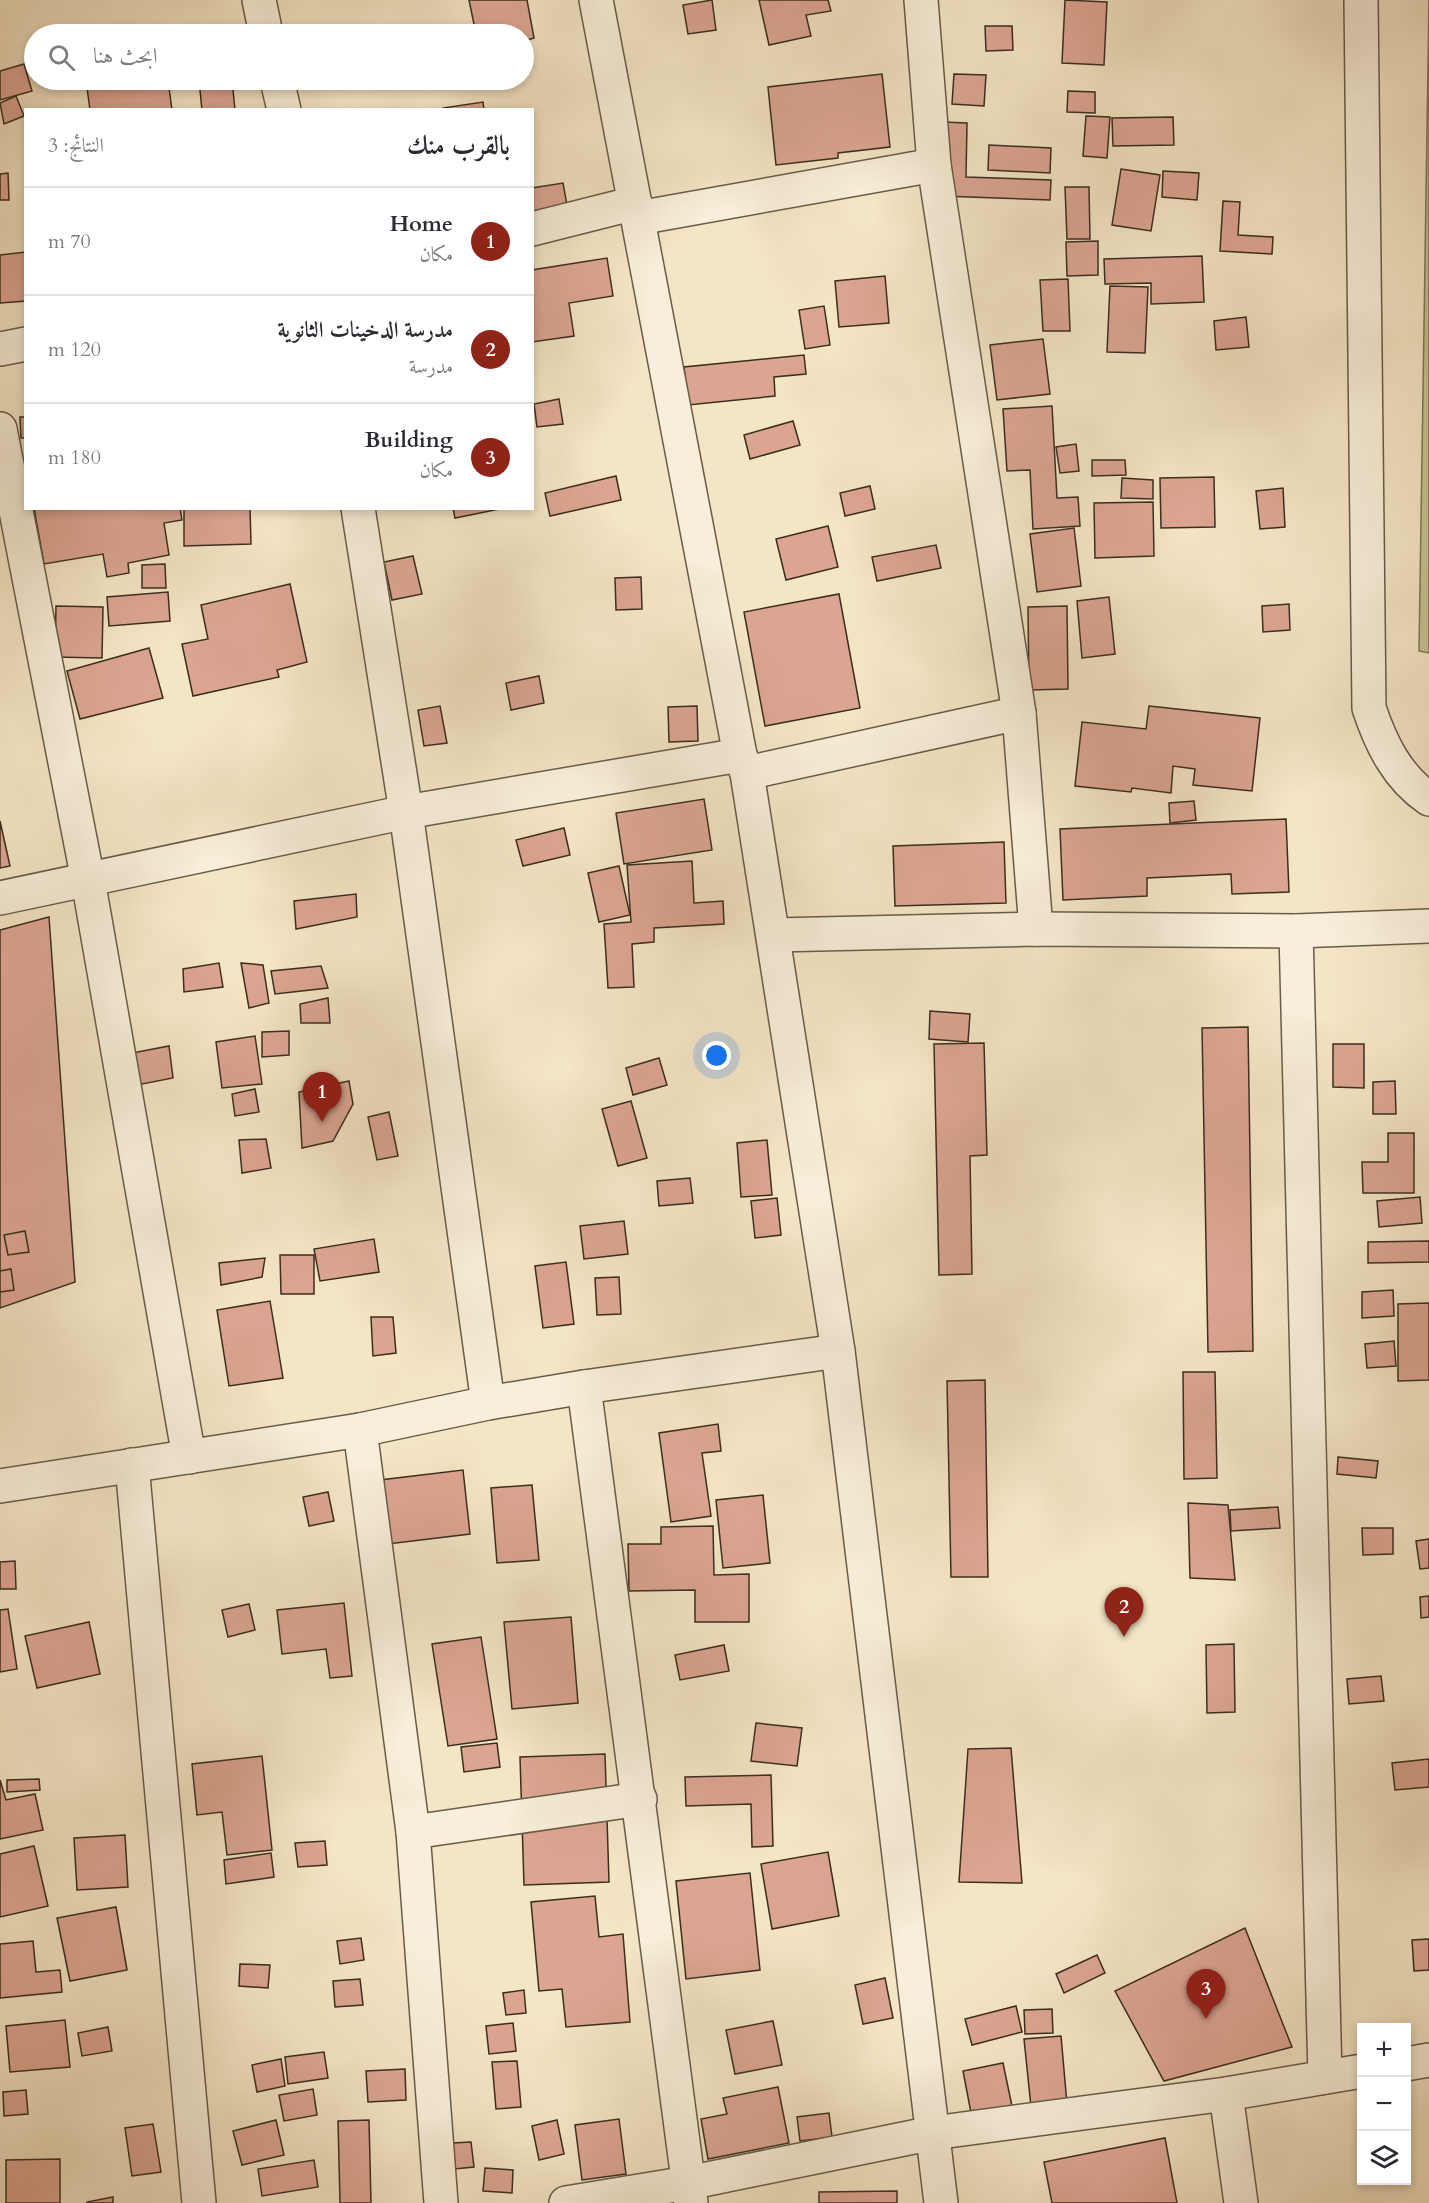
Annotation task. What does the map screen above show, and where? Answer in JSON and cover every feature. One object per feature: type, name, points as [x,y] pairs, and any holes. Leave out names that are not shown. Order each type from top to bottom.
[{"type":"street","points":[[259,0],[264,24]]},
{"type":"street","points":[[596,0],[744,764],[774,935],[838,1351],[941,2203]]},
{"type":"street","points":[[921,0],[934,165],[1019,713],[1036,929]]},
{"type":"street","points":[[1361,0],[1369,708],[1379,740],[1396,767],[1413,789],[1429,800]]},
{"type":"street","points":[[279,90],[284,108]]},
{"type":"street","points":[[534,229],[934,165]]},
{"type":"street","points":[[0,349],[24,344]]},
{"type":"street","points":[[0,429],[88,880],[189,1457]]},
{"type":"street","points":[[358,510],[406,812],[488,1403]]},
{"type":"street","points":[[0,898],[406,812],[744,764],[1019,713]]},
{"type":"street","points":[[774,935],[1036,929],[1296,931],[1429,926]]},
{"type":"street","points":[[1296,931],[1325,2078]]},
{"type":"street","points":[[0,1486],[360,1430],[488,1403],[584,1387],[838,1351]]},
{"type":"street","points":[[584,1387],[640,1799],[690,2193]]},
{"type":"street","points":[[360,1430],[413,1832],[441,2203]]},
{"type":"street","points":[[132,1465],[199,2203]]},
{"type":"street","points":[[413,1832],[640,1799]]},
{"type":"street","points":[[1411,2063],[1429,2060]]},
{"type":"street","points":[[566,2203],[690,2193],[933,2133],[1226,2094],[1357,2072]]},
{"type":"street","points":[[1226,2094],[1241,2203]]},
{"type":"green space","points":[[1429,0],[1429,653],[1419,651]]},
{"type":"building","points":[[469,0],[527,0],[531,24],[474,24]]},
{"type":"building","points":[[712,0],[716,30],[688,34],[683,5]]},
{"type":"building","points":[[759,0],[828,0],[831,11],[806,15],[811,36],[769,45]]},
{"type":"building","points":[[1065,0],[1107,2],[1104,65],[1062,63]]},
{"type":"building","points":[[985,26],[1012,26],[1013,50],[986,51]]},
{"type":"building","points":[[24,64],[24,90],[32,91],[0,100],[0,71]]},
{"type":"building","points":[[882,74],[890,147],[838,153],[838,158],[776,165],[768,87]]},
{"type":"building","points":[[954,74],[986,75],[984,106],[952,104]]},
{"type":"building","points":[[87,90],[169,90],[172,108],[90,108]]},
{"type":"building","points":[[200,90],[233,90],[235,108],[202,108]]},
{"type":"building","points":[[1068,91],[1095,92],[1095,113],[1067,112]]},
{"type":"building","points":[[16,96],[24,116],[4,124],[0,103]]},
{"type":"building","points":[[483,102],[484,108],[443,108]]},
{"type":"building","points":[[1086,116],[1110,117],[1107,158],[1083,156]]},
{"type":"building","points":[[1173,117],[1174,145],[1113,146],[1112,118]]},
{"type":"building","points":[[943,122],[967,123],[966,177],[1051,180],[1050,200],[941,196]]},
{"type":"building","points":[[989,145],[1051,148],[1050,173],[988,170]]},
{"type":"building","points":[[1121,169],[1160,175],[1151,231],[1112,225]]},
{"type":"building","points":[[1163,171],[1199,173],[1197,200],[1162,197]]},
{"type":"building","points":[[8,173],[9,200],[0,200],[0,174]]},
{"type":"building","points":[[563,183],[568,211],[534,217],[534,188]]},
{"type":"building","points":[[1065,187],[1089,187],[1090,239],[1067,239]]},
{"type":"building","points":[[1223,201],[1240,202],[1238,235],[1273,237],[1272,254],[1220,251]]},
{"type":"building","points":[[1098,241],[1098,275],[1067,276],[1066,242]]},
{"type":"building","points":[[24,252],[24,301],[0,303],[0,255]]},
{"type":"building","points":[[1202,256],[1204,302],[1151,304],[1151,283],[1105,284],[1104,259]]},
{"type":"building","points":[[607,258],[613,296],[569,303],[574,336],[534,342],[534,270]]},
{"type":"building","points":[[885,276],[889,323],[839,327],[835,281]]},
{"type":"building","points":[[1068,279],[1070,331],[1043,331],[1040,280]]},
{"type":"building","points":[[1110,286],[1148,287],[1145,353],[1107,352]]},
{"type":"building","points":[[824,306],[830,345],[805,349],[799,310]]},
{"type":"building","points":[[1246,317],[1249,347],[1216,350],[1214,321]]},
{"type":"building","points":[[1043,339],[1050,394],[997,400],[990,345]]},
{"type":"building","points":[[804,355],[806,374],[774,377],[775,396],[688,405],[684,367]]},
{"type":"building","points":[[559,399],[563,424],[537,427],[534,404]]},
{"type":"building","points":[[1052,406],[1057,498],[1078,497],[1080,526],[1033,529],[1030,470],[1007,471],[1003,409]]},
{"type":"building","points":[[20,417],[24,417],[24,438],[21,438]]},
{"type":"building","points":[[793,421],[800,445],[750,459],[744,435]]},
{"type":"building","points":[[1076,444],[1079,471],[1060,473],[1056,447]]},
{"type":"building","points":[[1092,460],[1125,460],[1126,475],[1092,476]]},
{"type":"building","points":[[616,476],[621,500],[550,516],[545,493]]},
{"type":"building","points":[[1214,477],[1215,527],[1161,528],[1160,478]]},
{"type":"building","points":[[1122,478],[1153,480],[1153,499],[1121,498]]},
{"type":"building","points":[[870,486],[875,509],[845,516],[840,493]]},
{"type":"building","points":[[1283,488],[1285,527],[1260,529],[1256,491]]},
{"type":"building","points":[[1153,502],[1154,556],[1095,558],[1094,503]]},
{"type":"building","points":[[34,510],[180,510],[182,520],[164,523],[169,555],[128,563],[129,573],[107,577],[103,554],[44,564]]},
{"type":"building","points":[[184,510],[250,510],[251,544],[184,546]]},
{"type":"building","points":[[453,510],[495,510],[455,518]]},
{"type":"building","points":[[828,526],[838,567],[786,580],[776,539]]},
{"type":"building","points":[[1074,528],[1081,586],[1037,592],[1030,534]]},
{"type":"building","points":[[936,545],[941,568],[877,581],[872,557]]},
{"type":"building","points":[[413,556],[422,594],[392,600],[384,562]]},
{"type":"building","points":[[165,564],[166,588],[142,588],[142,565]]},
{"type":"building","points":[[641,577],[642,609],[616,610],[615,578]]},
{"type":"building","points":[[290,584],[307,662],[277,670],[279,677],[193,696],[182,644],[208,639],[201,605]]},
{"type":"building","points":[[168,592],[170,621],[109,626],[107,597]]},
{"type":"building","points":[[839,594],[860,708],[765,726],[744,612]]},
{"type":"building","points":[[1109,597],[1115,654],[1082,658],[1077,601]]},
{"type":"building","points":[[1289,604],[1290,630],[1263,632],[1262,606]]},
{"type":"building","points":[[56,606],[103,607],[102,658],[55,657]]},
{"type":"building","points":[[1067,606],[1068,689],[1029,690],[1028,607]]},
{"type":"building","points":[[149,648],[163,698],[80,719],[67,671]]},
{"type":"building","points":[[539,676],[544,703],[511,710],[506,683]]},
{"type":"building","points":[[440,706],[447,743],[424,746],[418,710]]},
{"type":"building","points":[[697,706],[698,741],[669,742],[668,707]]},
{"type":"building","points":[[1149,706],[1260,718],[1252,791],[1193,785],[1195,769],[1173,766],[1171,793],[1132,788],[1131,792],[1075,786],[1082,722],[1146,729]]},
{"type":"building","points":[[704,799],[712,850],[624,864],[616,813]]},
{"type":"building","points":[[1194,801],[1196,820],[1170,823],[1169,803]]},
{"type":"building","points":[[1286,819],[1289,892],[1232,894],[1231,874],[1147,878],[1147,896],[1063,900],[1060,829]]},
{"type":"building","points":[[0,821],[10,866],[0,868]]},
{"type":"building","points":[[564,828],[570,855],[523,866],[516,840]]},
{"type":"building","points":[[1004,842],[1006,903],[895,906],[893,846]]},
{"type":"building","points":[[692,861],[694,903],[723,901],[724,924],[654,928],[654,942],[632,944],[634,987],[608,988],[604,924],[631,922],[627,865]]},
{"type":"building","points":[[619,866],[630,915],[599,922],[588,873]]},
{"type":"building","points":[[356,894],[357,917],[296,929],[294,901]]},
{"type":"building","points":[[49,917],[75,1282],[0,1308],[0,930]]},
{"type":"building","points":[[219,963],[223,987],[184,992],[183,969]]},
{"type":"building","points":[[241,963],[263,965],[269,1003],[249,1008]]},
{"type":"building","points":[[321,966],[328,988],[275,994],[271,971]]},
{"type":"building","points":[[328,998],[330,1023],[301,1023],[300,1004]]},
{"type":"building","points":[[930,1011],[970,1014],[968,1042],[929,1039]]},
{"type":"building","points":[[1248,1027],[1253,1351],[1208,1352],[1202,1028]]},
{"type":"building","points":[[289,1031],[289,1055],[262,1057],[262,1032]]},
{"type":"building","points":[[255,1036],[262,1084],[222,1088],[216,1042]]},
{"type":"building","points":[[984,1043],[987,1155],[970,1156],[972,1274],[939,1275],[934,1044]]},
{"type":"building","points":[[1333,1044],[1364,1044],[1364,1088],[1333,1087]]},
{"type":"building","points":[[169,1046],[173,1078],[137,1085],[127,1054]]},
{"type":"building","points":[[659,1058],[667,1085],[633,1095],[626,1068]]},
{"type":"building","points":[[349,1081],[353,1104],[333,1141],[302,1148],[299,1092]]},
{"type":"building","points":[[1395,1081],[1396,1114],[1373,1114],[1373,1082]]},
{"type":"building","points":[[255,1089],[259,1112],[235,1116],[232,1094]]},
{"type":"building","points":[[631,1101],[647,1158],[618,1166],[602,1109]]},
{"type":"building","points":[[389,1112],[398,1156],[377,1160],[368,1117]]},
{"type":"building","points":[[1388,1133],[1414,1133],[1414,1193],[1363,1193],[1362,1162],[1388,1162]]},
{"type":"building","points":[[266,1139],[271,1168],[242,1173],[239,1140]]},
{"type":"building","points":[[767,1140],[772,1195],[741,1197],[737,1143]]},
{"type":"building","points":[[690,1178],[693,1203],[659,1206],[657,1181]]},
{"type":"building","points":[[1420,1197],[1422,1223],[1379,1227],[1377,1201]]},
{"type":"building","points":[[777,1198],[781,1235],[755,1238],[751,1201]]},
{"type":"building","points":[[624,1221],[628,1254],[584,1259],[580,1226]]},
{"type":"building","points":[[25,1231],[29,1252],[8,1255],[4,1235]]},
{"type":"building","points":[[374,1239],[379,1272],[320,1281],[314,1249]]},
{"type":"building","points":[[1429,1241],[1429,1262],[1368,1263],[1368,1242]]},
{"type":"building","points":[[280,1255],[314,1255],[314,1294],[281,1294]]},
{"type":"building","points":[[265,1258],[262,1277],[221,1285],[219,1263]]},
{"type":"building","points":[[566,1262],[574,1324],[543,1328],[535,1266]]},
{"type":"building","points":[[11,1269],[14,1290],[0,1292],[0,1271]]},
{"type":"building","points":[[619,1277],[621,1314],[597,1315],[595,1278]]},
{"type":"building","points":[[1393,1290],[1394,1316],[1362,1318],[1362,1292]]},
{"type":"building","points":[[270,1301],[283,1378],[229,1386],[217,1310]]},
{"type":"building","points":[[1429,1303],[1429,1380],[1398,1381],[1398,1304]]},
{"type":"building","points":[[371,1317],[393,1317],[396,1353],[373,1356]]},
{"type":"building","points":[[1394,1341],[1396,1366],[1367,1368],[1365,1344]]},
{"type":"building","points":[[1183,1372],[1215,1372],[1217,1478],[1184,1479]]},
{"type":"building","points":[[985,1380],[988,1577],[951,1577],[947,1381]]},
{"type":"building","points":[[718,1424],[721,1451],[702,1453],[711,1516],[671,1522],[659,1433]]},
{"type":"building","points":[[1338,1457],[1378,1461],[1376,1478],[1337,1474]]},
{"type":"building","points":[[463,1470],[470,1534],[388,1544],[380,1480]]},
{"type":"building","points":[[532,1485],[539,1560],[497,1563],[491,1488]]},
{"type":"building","points":[[328,1492],[334,1521],[309,1526],[303,1497]]},
{"type":"building","points":[[763,1495],[770,1563],[723,1568],[716,1500]]},
{"type":"building","points":[[1188,1503],[1228,1505],[1235,1580],[1190,1578]]},
{"type":"building","points":[[1278,1507],[1280,1528],[1231,1531],[1230,1510]]},
{"type":"building","points":[[713,1526],[714,1575],[749,1574],[749,1622],[695,1622],[695,1590],[629,1591],[628,1544],[661,1544],[661,1527]]},
{"type":"building","points":[[1362,1528],[1393,1528],[1393,1554],[1363,1555]]},
{"type":"building","points":[[1429,1539],[1429,1568],[1420,1569],[1416,1541]]},
{"type":"building","points":[[15,1561],[16,1589],[0,1589],[0,1562]]},
{"type":"building","points":[[1429,1596],[1429,1617],[1421,1618],[1420,1597]]},
{"type":"building","points":[[344,1603],[352,1676],[330,1678],[326,1649],[282,1654],[277,1610]]},
{"type":"building","points":[[249,1604],[255,1630],[228,1637],[222,1610]]},
{"type":"building","points":[[8,1609],[17,1669],[0,1672],[0,1610]]},
{"type":"building","points":[[571,1617],[578,1703],[512,1709],[504,1622]]},
{"type":"building","points":[[89,1622],[100,1674],[37,1688],[25,1636]]},
{"type":"building","points":[[481,1637],[497,1739],[448,1746],[432,1644]]},
{"type":"building","points":[[1234,1644],[1235,1712],[1207,1713],[1206,1645]]},
{"type":"building","points":[[724,1645],[729,1671],[680,1680],[675,1655]]},
{"type":"building","points":[[1381,1676],[1384,1701],[1349,1704],[1347,1679]]},
{"type":"building","points":[[756,1723],[802,1728],[797,1766],[751,1761]]},
{"type":"building","points":[[497,1743],[500,1767],[464,1772],[461,1747]]},
{"type":"building","points":[[1011,1748],[1022,1883],[959,1882],[968,1749]]},
{"type":"building","points":[[605,1754],[609,1882],[524,1885],[520,1757]]},
{"type":"building","points":[[262,1756],[272,1850],[227,1855],[222,1812],[197,1815],[192,1764]]},
{"type":"building","points":[[1429,1759],[1429,1787],[1395,1790],[1392,1763]]},
{"type":"building","points":[[771,1775],[773,1846],[752,1847],[751,1804],[686,1806],[685,1777]]},
{"type":"building","points":[[39,1779],[40,1790],[7,1792],[7,1780]]},
{"type":"building","points":[[0,1780],[6,1800],[35,1794],[43,1830],[0,1839]]},
{"type":"building","points":[[125,1835],[128,1887],[77,1890],[74,1838]]},
{"type":"building","points":[[325,1841],[327,1865],[298,1867],[295,1843]]},
{"type":"building","points":[[34,1846],[48,1906],[0,1917],[0,1854]]},
{"type":"building","points":[[828,1852],[839,1916],[772,1929],[761,1864]]},
{"type":"building","points":[[271,1853],[274,1877],[226,1884],[224,1860]]},
{"type":"building","points":[[750,1873],[760,1970],[686,1979],[676,1881]]},
{"type":"building","points":[[595,1896],[599,1937],[623,1934],[630,2022],[566,2027],[562,1989],[539,1991],[531,1902]]},
{"type":"building","points":[[116,1907],[127,1970],[70,1981],[57,1918]]},
{"type":"building","points":[[1245,1928],[1292,2047],[1164,2081],[1115,1991]]},
{"type":"building","points":[[361,1938],[364,1960],[340,1964],[337,1941]]},
{"type":"building","points":[[1429,1939],[1429,1970],[1414,1971],[1412,1940]]},
{"type":"building","points":[[33,1941],[36,1972],[60,1970],[62,1992],[0,1998],[0,1944]]},
{"type":"building","points":[[1097,1955],[1105,1973],[1064,1993],[1056,1974]]},
{"type":"building","points":[[240,1964],[270,1965],[268,1988],[239,1986]]},
{"type":"building","points":[[885,1978],[893,2018],[863,2024],[855,1985]]},
{"type":"building","points":[[360,1979],[363,2005],[335,2007],[333,1981]]},
{"type":"building","points":[[524,1990],[526,2013],[506,2015],[503,1993]]},
{"type":"building","points":[[1016,2006],[1022,2032],[972,2045],[965,2019]]},
{"type":"building","points":[[1052,2009],[1053,2033],[1025,2034],[1024,2010]]},
{"type":"building","points":[[65,2020],[70,2067],[10,2072],[6,2026]]},
{"type":"building","points":[[773,2021],[782,2065],[735,2074],[726,2030]]},
{"type":"building","points":[[513,2023],[516,2051],[489,2054],[486,2026]]},
{"type":"building","points":[[108,2027],[112,2051],[82,2056],[78,2033]]},
{"type":"building","points":[[1061,2036],[1067,2104],[1031,2107],[1024,2039]]},
{"type":"building","points":[[324,2052],[328,2078],[288,2084],[285,2057]]},
{"type":"building","points":[[281,2059],[285,2086],[257,2092],[252,2065]]},
{"type":"building","points":[[517,2061],[521,2107],[496,2109],[492,2062]]},
{"type":"building","points":[[1003,2063],[1013,2111],[972,2118],[963,2071]]},
{"type":"building","points":[[405,2069],[406,2100],[368,2102],[366,2071]]},
{"type":"building","points":[[778,2087],[789,2143],[708,2159],[701,2119],[727,2114],[723,2098]]},
{"type":"building","points":[[313,2089],[317,2115],[284,2121],[279,2095]]},
{"type":"building","points":[[26,2090],[28,2114],[4,2116],[3,2092]]},
{"type":"building","points":[[829,2113],[832,2137],[800,2141],[797,2117]]},
{"type":"building","points":[[619,2119],[626,2174],[582,2180],[575,2125]]},
{"type":"building","points":[[276,2120],[284,2155],[242,2165],[233,2131]]},
{"type":"building","points":[[369,2120],[371,2203],[340,2203],[338,2121]]},
{"type":"building","points":[[557,2120],[564,2154],[539,2160],[532,2126]]},
{"type":"building","points":[[153,2124],[161,2172],[132,2176],[125,2128]]},
{"type":"building","points":[[1165,2138],[1177,2203],[1052,2203],[1044,2162]]},
{"type":"building","points":[[471,2142],[474,2167],[454,2169],[452,2143]]},
{"type":"building","points":[[60,2159],[60,2203],[6,2203],[6,2160]]},
{"type":"building","points":[[314,2160],[318,2187],[262,2196],[258,2169]]},
{"type":"building","points":[[485,2168],[513,2170],[512,2193],[483,2191]]},
{"type":"building","points":[[897,2191],[897,2203],[819,2203],[819,2192]]},
{"type":"building","points":[[113,2197],[113,2203],[87,2203],[87,2202]]},
{"type":"place","name":"Home","points":[[322,1122]]},
{"type":"place","name":"مدرسة الدخينات الثانوية","points":[[1124,1637]]},
{"type":"place","name":"Building","points":[[1206,2019]]}]
